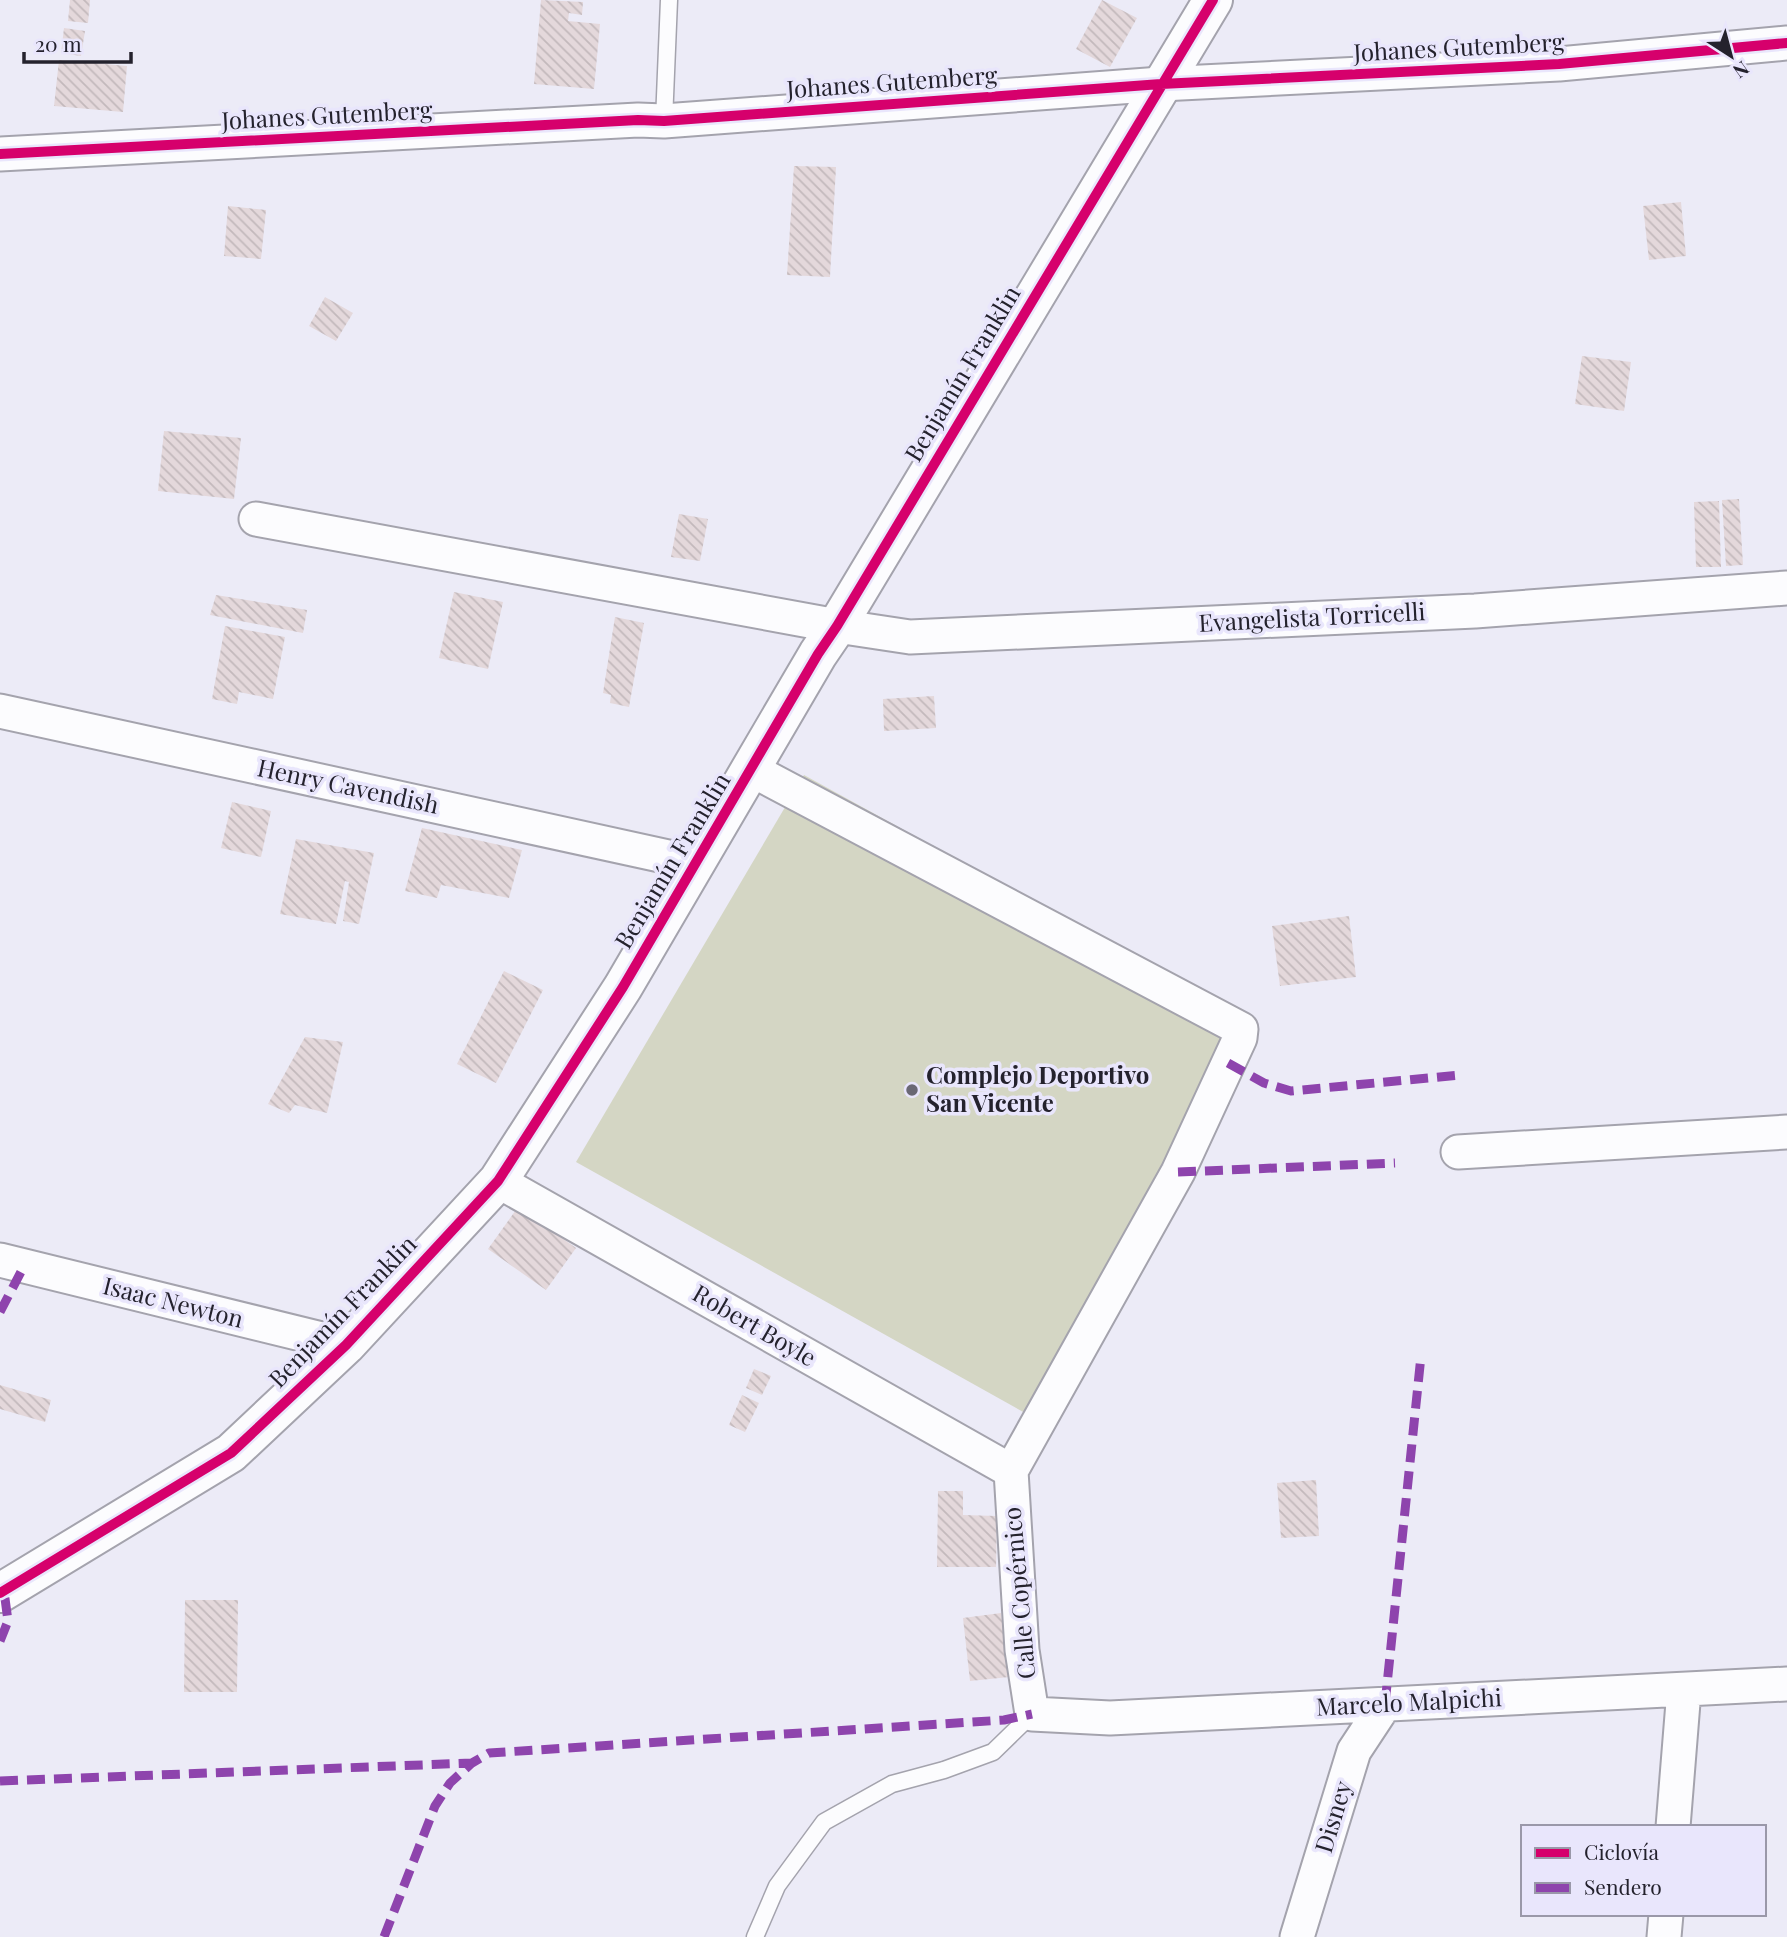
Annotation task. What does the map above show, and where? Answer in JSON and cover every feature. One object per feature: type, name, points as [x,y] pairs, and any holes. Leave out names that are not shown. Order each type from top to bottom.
[{"type":"street","name":"Benjamín Franklin","points":[[0,1593],[230,1453],[345,1345],[498,1181],[623,987],[752,771],[818,654],[1213,0]]},
{"type":"street","name":"Johanes Gutemberg","points":[[0,155],[638,120],[664,121],[1161,84],[1559,64],[1787,43]]},
{"type":"street","name":"Evangelista Torricelli","points":[[256,519],[837,626],[910,637],[1475,611],[1787,588]]},
{"type":"street","name":"Henry Cavendish","points":[[0,711],[696,863]]},
{"type":"street","points":[[752,771],[1241,1029],[1240,1038],[1178,1172],[1011,1471]]},
{"type":"street","points":[[1458,1152],[1787,1132]]},
{"type":"street","name":"Robert Boyle","points":[[498,1181],[1011,1471]]},
{"type":"street","name":"Isaac Newton","points":[[0,1260],[345,1345]]},
{"type":"street","name":"Calle Copérnico","points":[[1011,1471],[1022,1650],[1032,1714]]},
{"type":"street","name":"Marcelo Malpichi","points":[[1032,1714],[1110,1718],[1787,1684]]},
{"type":"street","points":[[1673,1825],[1684,1690]]},
{"type":"street","name":"Disney","points":[[1297,1937],[1354,1751],[1385,1704]]},
{"type":"street","points":[[1664,1937],[1666,1916]]},
{"type":"lane","points":[[664,121],[669,0]]},
{"type":"lane","points":[[755,1937],[777,1886],[824,1822],[892,1784],[944,1770],[993,1752],[1032,1714]]},
{"type":"green space","name":"Complejo Deportivo San Vicente","points":[[804,775],[1246,1018],[1025,1413],[576,1162]]},
{"type":"building","points":[[70,0],[90,0],[88,23],[68,21]]},
{"type":"building","points":[[541,0],[583,2],[582,15],[569,13],[568,21],[600,24],[594,89],[534,84]]},
{"type":"building","points":[[1102,0],[1137,18],[1110,67],[1076,49]]},
{"type":"building","points":[[64,28],[85,31],[81,56],[61,53]]},
{"type":"building","points":[[59,60],[127,66],[123,112],[54,106]]},
{"type":"building","points":[[794,166],[836,167],[830,277],[787,275]]},
{"type":"building","points":[[1681,202],[1686,256],[1649,260],[1643,206]]},
{"type":"building","points":[[228,206],[266,210],[261,259],[224,256]]},
{"type":"building","points":[[325,297],[353,313],[336,341],[309,326]]},
{"type":"building","points":[[1582,356],[1631,362],[1624,411],[1575,404]]},
{"type":"building","points":[[164,431],[241,438],[234,499],[158,491]]},
{"type":"building","points":[[1739,499],[1743,565],[1726,566],[1722,500]]},
{"type":"building","points":[[1719,501],[1721,567],[1696,567],[1694,502]]},
{"type":"building","points":[[679,514],[708,519],[700,561],[671,557]]},
{"type":"building","points":[[454,592],[503,602],[488,669],[439,658]]},
{"type":"building","points":[[216,595],[307,610],[303,633],[210,615]]},
{"type":"building","points":[[615,617],[644,623],[629,707],[610,703],[611,695],[603,693]]},
{"type":"building","points":[[225,626],[285,637],[273,699],[239,692],[237,704],[212,699]]},
{"type":"building","points":[[934,696],[936,728],[884,731],[883,699]]},
{"type":"building","points":[[232,802],[271,811],[261,857],[221,848]]},
{"type":"building","points":[[422,828],[522,850],[509,898],[441,885],[437,898],[405,891]]},
{"type":"building","points":[[296,839],[374,853],[359,924],[343,921],[349,882],[345,881],[336,924],[280,914]]},
{"type":"building","points":[[1349,916],[1356,977],[1280,986],[1272,926]]},
{"type":"building","points":[[504,971],[543,990],[496,1083],[457,1064]]},
{"type":"building","points":[[305,1037],[343,1042],[327,1113],[295,1105],[289,1113],[268,1104]]},
{"type":"building","points":[[518,1207],[576,1248],[546,1290],[488,1249]]},
{"type":"building","points":[[754,1369],[771,1376],[762,1395],[746,1388]]},
{"type":"building","points":[[0,1385],[51,1400],[45,1422],[0,1409]]},
{"type":"building","points":[[742,1395],[759,1403],[745,1432],[729,1425]]},
{"type":"building","points":[[1316,1480],[1319,1536],[1281,1538],[1277,1483]]},
{"type":"building","points":[[938,1491],[963,1491],[963,1515],[997,1516],[996,1567],[937,1567]]},
{"type":"building","points":[[185,1600],[238,1600],[237,1692],[184,1692]]},
{"type":"building","points":[[1001,1613],[1009,1677],[970,1681],[963,1618]]},
{"type":"marked path","points":[[1228,1063],[1264,1083],[1291,1091],[1460,1075]]},
{"type":"marked path","points":[[1178,1172],[1395,1163]]},
{"type":"marked path","points":[[0,1312],[24,1266]]},
{"type":"marked path","points":[[1385,1704],[1421,1356]]},
{"type":"marked path","points":[[0,1641],[8,1621],[4,1591]]},
{"type":"marked path","points":[[384,1937],[435,1806],[450,1783],[472,1763],[489,1753],[1004,1720],[1032,1714]]},
{"type":"marked path","points":[[0,1781],[472,1763]]},
{"type":"cycle path","points":[[0,1593],[231,1453],[346,1345],[498,1181],[623,987],[818,654],[1213,0]]},
{"type":"cycle path","points":[[0,154],[638,120],[664,121],[1161,84],[1559,64],[1787,43]]},
{"type":"place","name":"Complejo Deportivo San Vicente","points":[[912,1090]]}]
